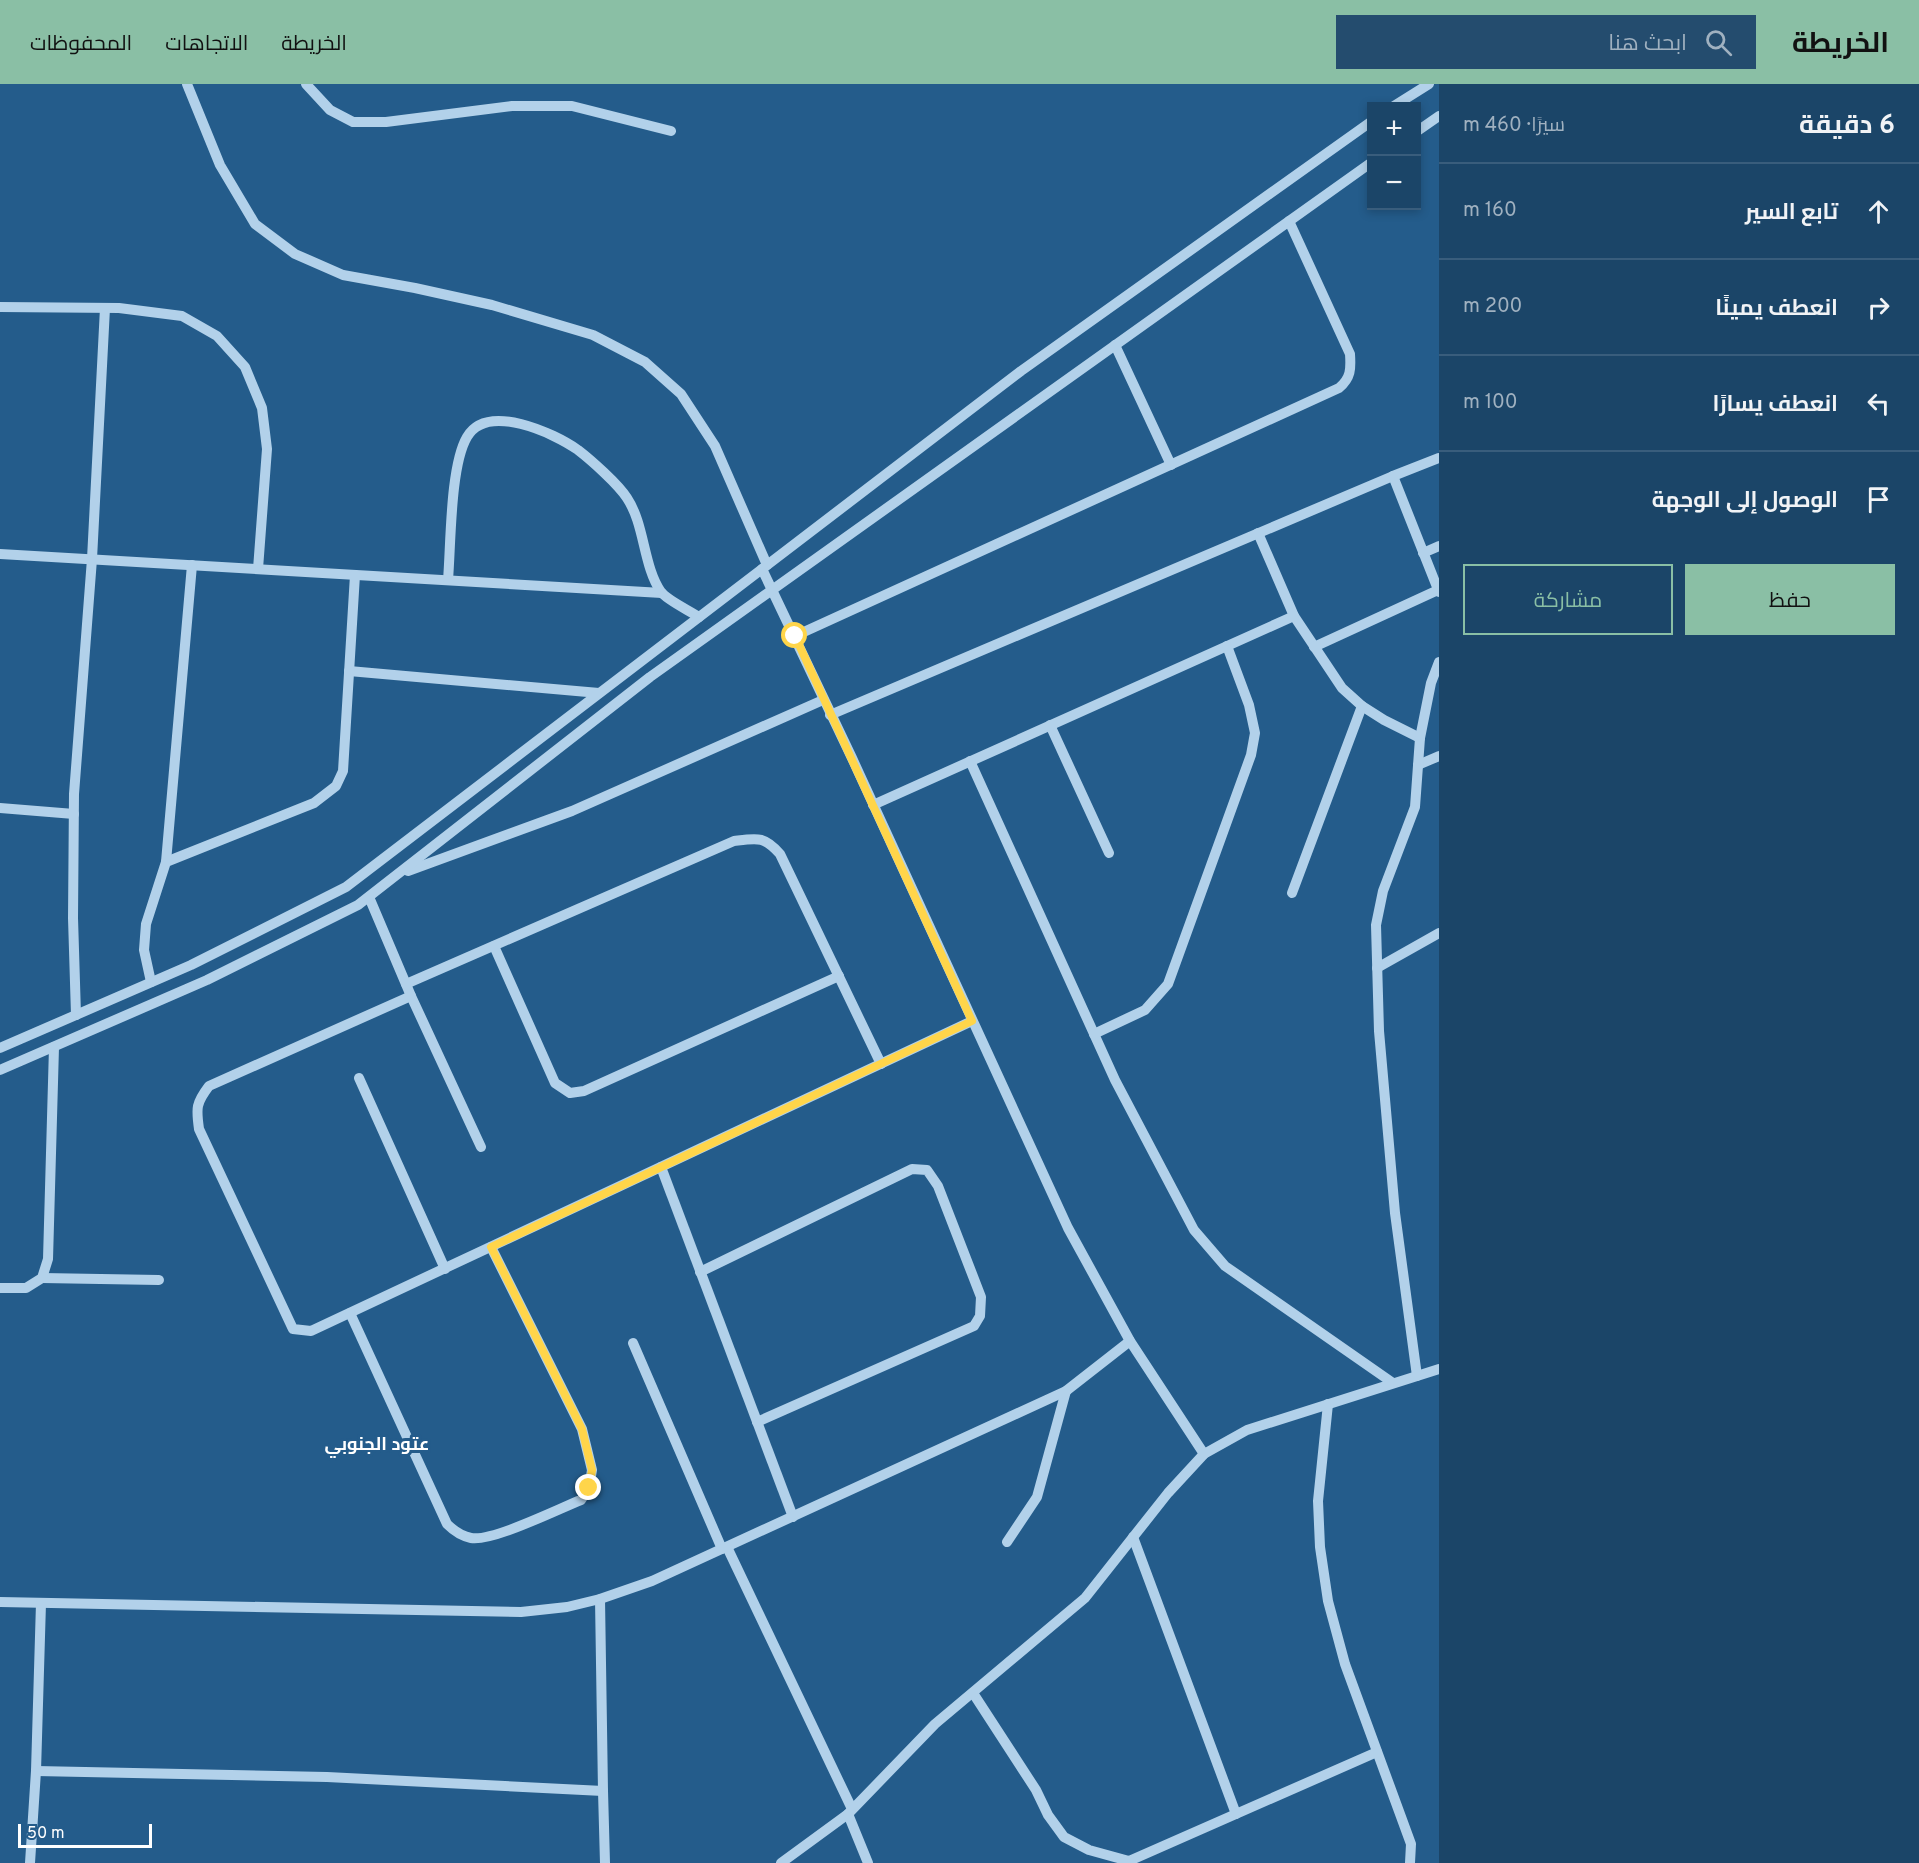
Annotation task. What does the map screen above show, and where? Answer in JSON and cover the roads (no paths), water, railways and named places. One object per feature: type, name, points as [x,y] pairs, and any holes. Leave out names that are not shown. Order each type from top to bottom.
[{"type":"street","points":[[187,84],[220,165],[255,224],[295,254],[343,275],[415,288],[492,306],[593,335],[645,362],[681,394],[715,446],[773,589],[823,700],[1068,1228],[1130,1341],[1204,1454]]},
{"type":"street","points":[[306,84],[330,110],[353,122],[386,122],[512,106],[572,106],[671,131]]},
{"type":"street","points":[[1400,102],[1429,84]]},
{"type":"street","points":[[1421,129],[1439,116]]},
{"type":"street","points":[[0,1048],[191,965],[346,887],[1021,371],[1367,125]]},
{"type":"street","points":[[0,1070],[207,980],[358,905],[650,677],[1367,165]]},
{"type":"street","points":[[795,636],[1339,388],[1346,382],[1352,370],[1350,354],[1289,221]]},
{"type":"street","points":[[0,307],[105,308],[182,316],[218,336],[245,367],[262,408],[267,449],[258,569]]},
{"type":"street","points":[[76,1015],[73,918],[74,814],[92,559],[105,308]]},
{"type":"street","points":[[1115,345],[1171,465]]},
{"type":"street","points":[[448,580],[456,466],[467,436],[481,423],[505,420],[544,432],[577,450],[627,497],[662,593]]},
{"type":"street","points":[[830,715],[1439,458]]},
{"type":"street","points":[[1314,647],[1439,591],[1393,476]]},
{"type":"street","points":[[1258,533],[1294,616],[1341,688],[1362,706],[1384,720],[1420,738]]},
{"type":"street","points":[[1423,553],[1439,546]]},
{"type":"street","points":[[0,554],[662,593],[699,617]]},
{"type":"street","points":[[152,982],[144,950],[146,924],[166,862],[192,565]]},
{"type":"street","points":[[166,862],[314,803],[336,786],[343,771],[355,575]]},
{"type":"street","points":[[873,805],[1294,616]]},
{"type":"street","points":[[1094,1034],[1145,1010],[1167,984],[1251,755],[1255,733],[1249,705],[1227,646]]},
{"type":"street","points":[[1417,1376],[1395,1213],[1379,1031],[1376,925],[1383,891],[1415,807],[1420,738],[1431,683],[1439,662]]},
{"type":"street","points":[[349,671],[599,693]]},
{"type":"street","points":[[397,875],[572,811],[823,700]]},
{"type":"street","points":[[1292,893],[1362,706]]},
{"type":"street","points":[[1050,725],[1109,853]]},
{"type":"street","points":[[1418,765],[1439,756]]},
{"type":"street","points":[[970,761],[1115,1080],[1194,1230],[1225,1266],[1393,1383]]},
{"type":"street","points":[[0,808],[74,814]]},
{"type":"street","points":[[406,984],[734,841],[752,839],[769,842],[780,854],[881,1064]]},
{"type":"street","points":[[369,897],[411,996],[481,1148]]},
{"type":"street","points":[[1377,968],[1439,933]]},
{"type":"street","points":[[494,946],[555,1083],[570,1093],[584,1091],[839,976]]},
{"type":"street","points":[[411,996],[209,1086],[198,1100],[199,1129],[293,1329],[311,1331],[972,1021]]},
{"type":"street","points":[[42,1278],[48,1259],[54,1047]]},
{"type":"street","points":[[359,1078],[445,1269]]},
{"type":"street","points":[[661,1167],[793,1517]]},
{"type":"street","points":[[700,1272],[912,1168],[927,1170],[939,1186],[981,1297],[980,1316],[974,1326],[757,1422]]},
{"type":"street","points":[[350,1313],[447,1524],[457,1533],[473,1538],[493,1535],[581,1500],[589,1488],[592,1470],[582,1429],[491,1247]]},
{"type":"street","points":[[0,1288],[26,1288],[42,1278],[159,1280]]},
{"type":"street","points":[[0,1602],[521,1612],[567,1607],[600,1599],[652,1581],[1066,1391],[1130,1341]]},
{"type":"street","points":[[633,1343],[724,1548],[850,1812],[868,1863]]},
{"type":"street","points":[[785,1862],[850,1812],[935,1724],[1085,1598],[1168,1493],[1204,1454],[1247,1430],[1439,1369]]},
{"type":"street","points":[[1007,1542],[1037,1497],[1066,1391]]},
{"type":"street","points":[[1328,1404],[1318,1501],[1320,1547],[1328,1601],[1345,1664],[1411,1844],[1410,1863]]},
{"type":"street","points":[[1133,1537],[1236,1814]]},
{"type":"street","points":[[600,1599],[605,1863]]},
{"type":"street","points":[[30,1863],[36,1771],[40,1603]]},
{"type":"street","points":[[973,1693],[1064,1837],[1089,1850],[1129,1861],[1377,1752]]},
{"type":"street","points":[[36,1771],[327,1777],[603,1791]]},
{"type":"district","name":"عتود الجنوبي","points":[[377,1445]]}]
